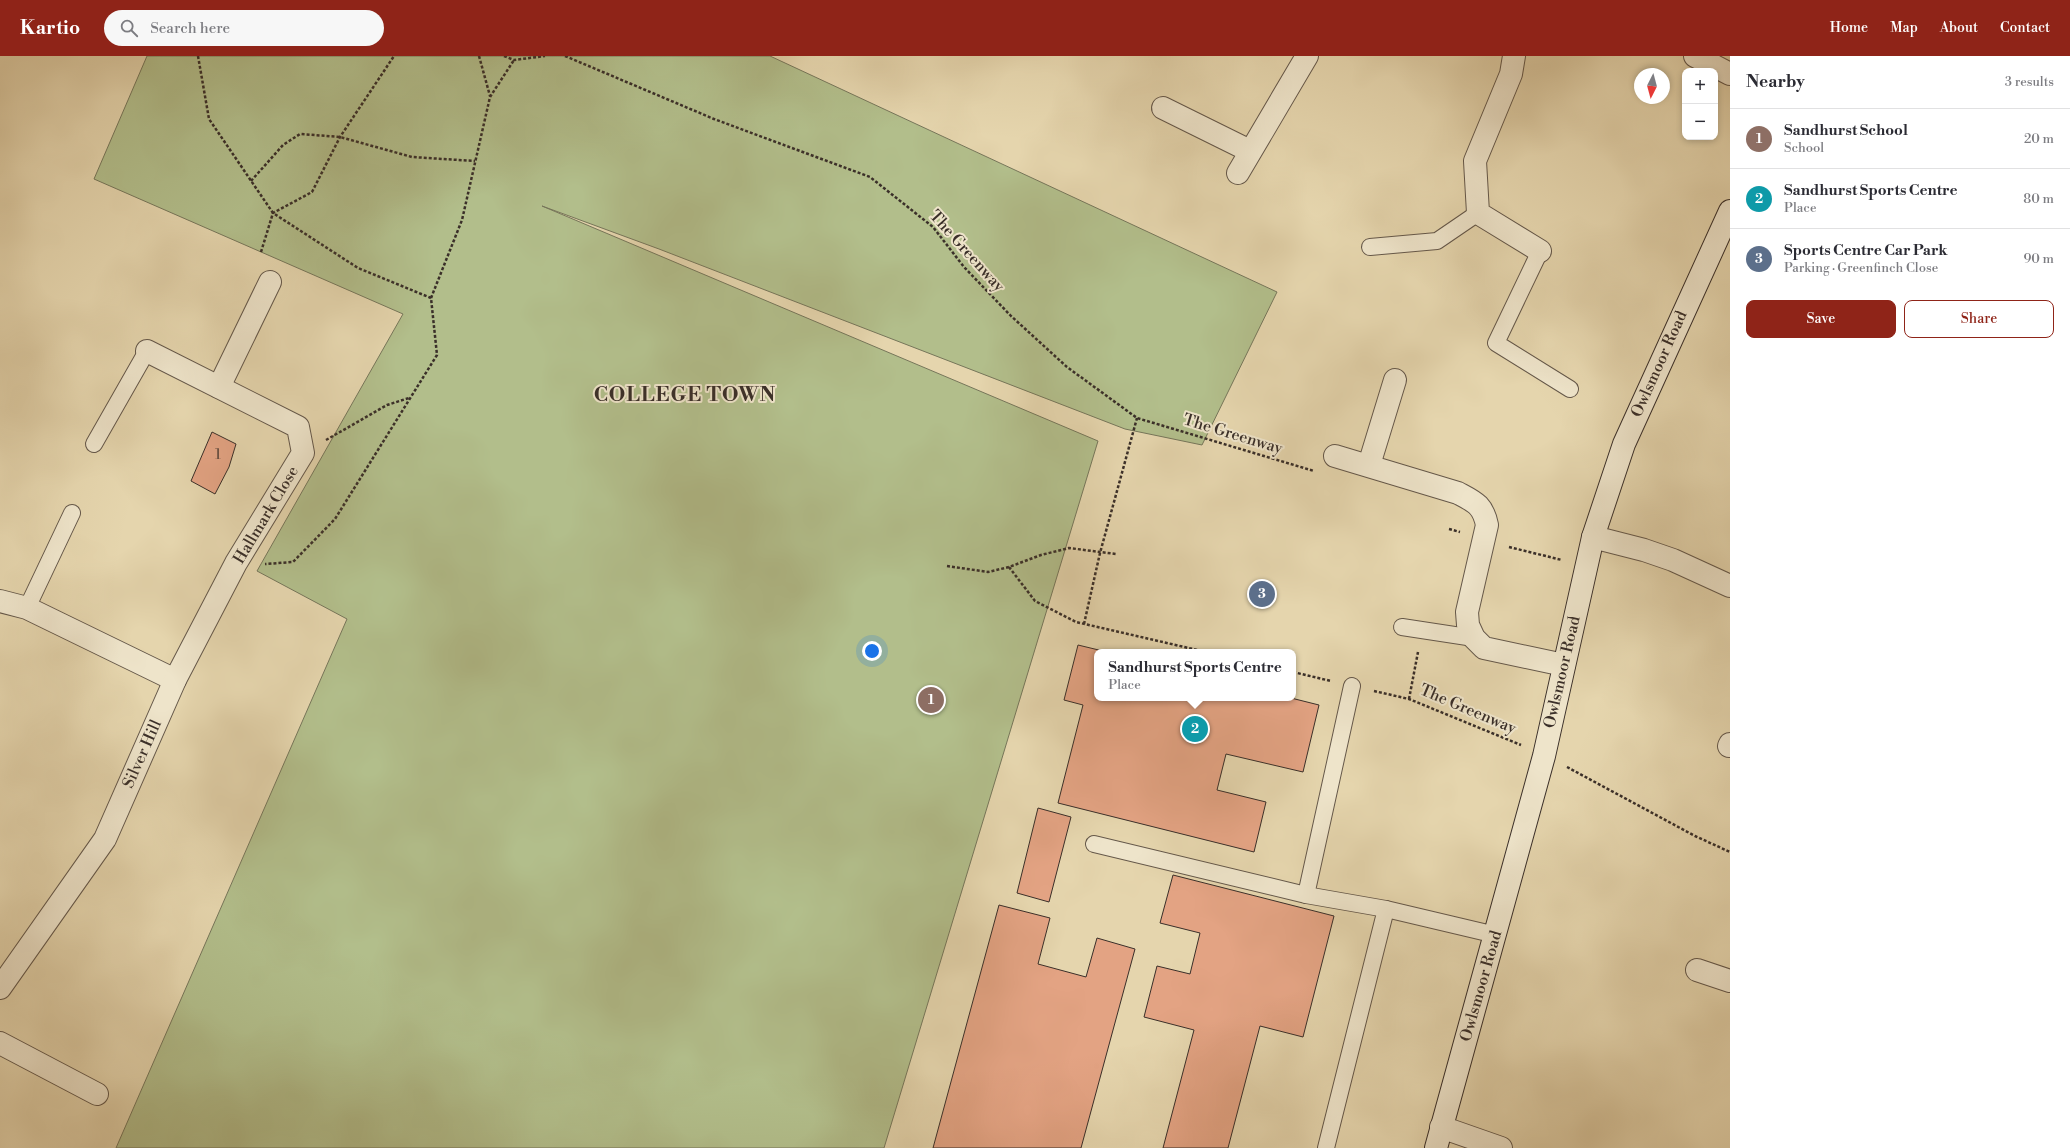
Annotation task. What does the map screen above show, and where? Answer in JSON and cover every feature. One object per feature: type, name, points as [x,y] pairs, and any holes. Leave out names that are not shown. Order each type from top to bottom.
[{"type":"street","points":[[1238,173],[1306,56]]},
{"type":"street","points":[[1514,56],[1511,74],[1475,161],[1478,213],[1540,251]]},
{"type":"street","points":[[1696,56],[1730,74]]},
{"type":"street","points":[[1163,108],[1250,151]]},
{"type":"street","name":"Owlsmoor Road","points":[[1438,1138],[1496,935],[1544,756],[1593,537],[1624,444],[1730,211]]},
{"type":"street","points":[[218,387],[270,282]]},
{"type":"street","name":"Hallmark Close","points":[[147,351],[298,427],[303,454],[236,563],[175,680]]},
{"type":"street","points":[[1368,465],[1395,380]]},
{"type":"street","points":[[1335,456],[1458,493],[1474,501],[1484,511],[1487,525],[1467,612],[1468,625],[1474,638],[1484,648],[1564,665]]},
{"type":"street","points":[[1593,537],[1644,550],[1673,560],[1730,586]]},
{"type":"street","points":[[0,601],[27,608],[175,680]]},
{"type":"street","name":"Silver Hill","points":[[0,988],[105,838],[175,680]]},
{"type":"street","points":[[1697,970],[1730,981]]},
{"type":"street","points":[[0,1043],[97,1094]]},
{"type":"street","points":[[1438,1138],[1501,1148]]},
{"type":"lane","points":[[1370,247],[1437,241],[1478,213]]},
{"type":"lane","points":[[1540,251],[1496,342],[1570,389]]},
{"type":"lane","points":[[94,444],[147,351]]},
{"type":"lane","points":[[27,608],[72,513]]},
{"type":"lane","points":[[1402,627],[1474,638]]},
{"type":"lane","points":[[1306,895],[1352,686]]},
{"type":"lane","points":[[1094,844],[1306,895],[1386,909],[1496,935]]},
{"type":"lane","points":[[1326,1148],[1386,909]]},
{"type":"path","points":[[198,56],[209,119],[272,212],[358,268],[432,298]]},
{"type":"path","points":[[261,252],[272,212],[312,192],[340,137],[394,56]]},
{"type":"path","points":[[480,56],[490,97]]},
{"type":"path","points":[[504,56],[514,60],[545,56]]},
{"type":"path","name":"The Greenway","points":[[565,56],[714,119],[870,177],[933,227],[964,268],[1011,316],[1062,362],[1137,418],[1315,472]]},
{"type":"path","points":[[236,563],[275,564],[293,562],[335,518],[437,355],[432,298],[462,220],[490,97],[514,60]]},
{"type":"path","points":[[251,181],[284,145],[300,134],[340,137],[412,157],[475,160]]},
{"type":"path","points":[[303,454],[387,405],[409,398]]},
{"type":"path","points":[[1084,624],[1100,553],[1137,418]]},
{"type":"path","points":[[1508,547],[1586,566]]},
{"type":"path","points":[[947,566],[988,572],[1009,567],[1041,555],[1068,548],[1116,554]]},
{"type":"path","points":[[1009,567],[1034,601],[1051,611],[1084,624],[1193,649]]},
{"type":"path","name":"The Greenway","points":[[1418,649],[1409,699],[1518,744]]},
{"type":"path","points":[[1562,765],[1695,836],[1730,852]]},
{"type":"green space","points":[[147,56],[770,56],[1277,292],[1202,445],[1125,429],[659,249],[542,206],[1098,441],[884,1148],[116,1148],[347,619],[257,571],[403,314],[94,179]]},
{"type":"building","points":[[212,432],[236,444],[229,467],[215,494],[191,481]]},
{"type":"building","points":[[1078,645],[1095,649],[1094,701],[1296,701],[1296,699],[1319,705],[1303,772],[1226,754],[1217,790],[1266,802],[1254,852],[1058,803],[1083,705],[1064,700]]},
{"type":"building","points":[[1038,808],[1071,817],[1049,902],[1017,893]]},
{"type":"building","points":[[1173,875],[1334,916],[1303,1037],[1260,1026],[1228,1148],[1163,1148],[1194,1030],[1144,1017],[1157,966],[1190,974],[1200,933],[1160,923]]},
{"type":"building","points":[[999,905],[1050,918],[1038,964],[1086,977],[1097,938],[1135,949],[1081,1148],[933,1148]]},
{"type":"place","name":"Sports Centre Car Park","points":[[1262,594]]},
{"type":"place","name":"Sandhurst School","points":[[931,700]]},
{"type":"place","name":"Sandhurst Sports Centre","points":[[1195,729]]},
{"type":"district","name":"COLLEGE TOWN","points":[[685,395]]}]
